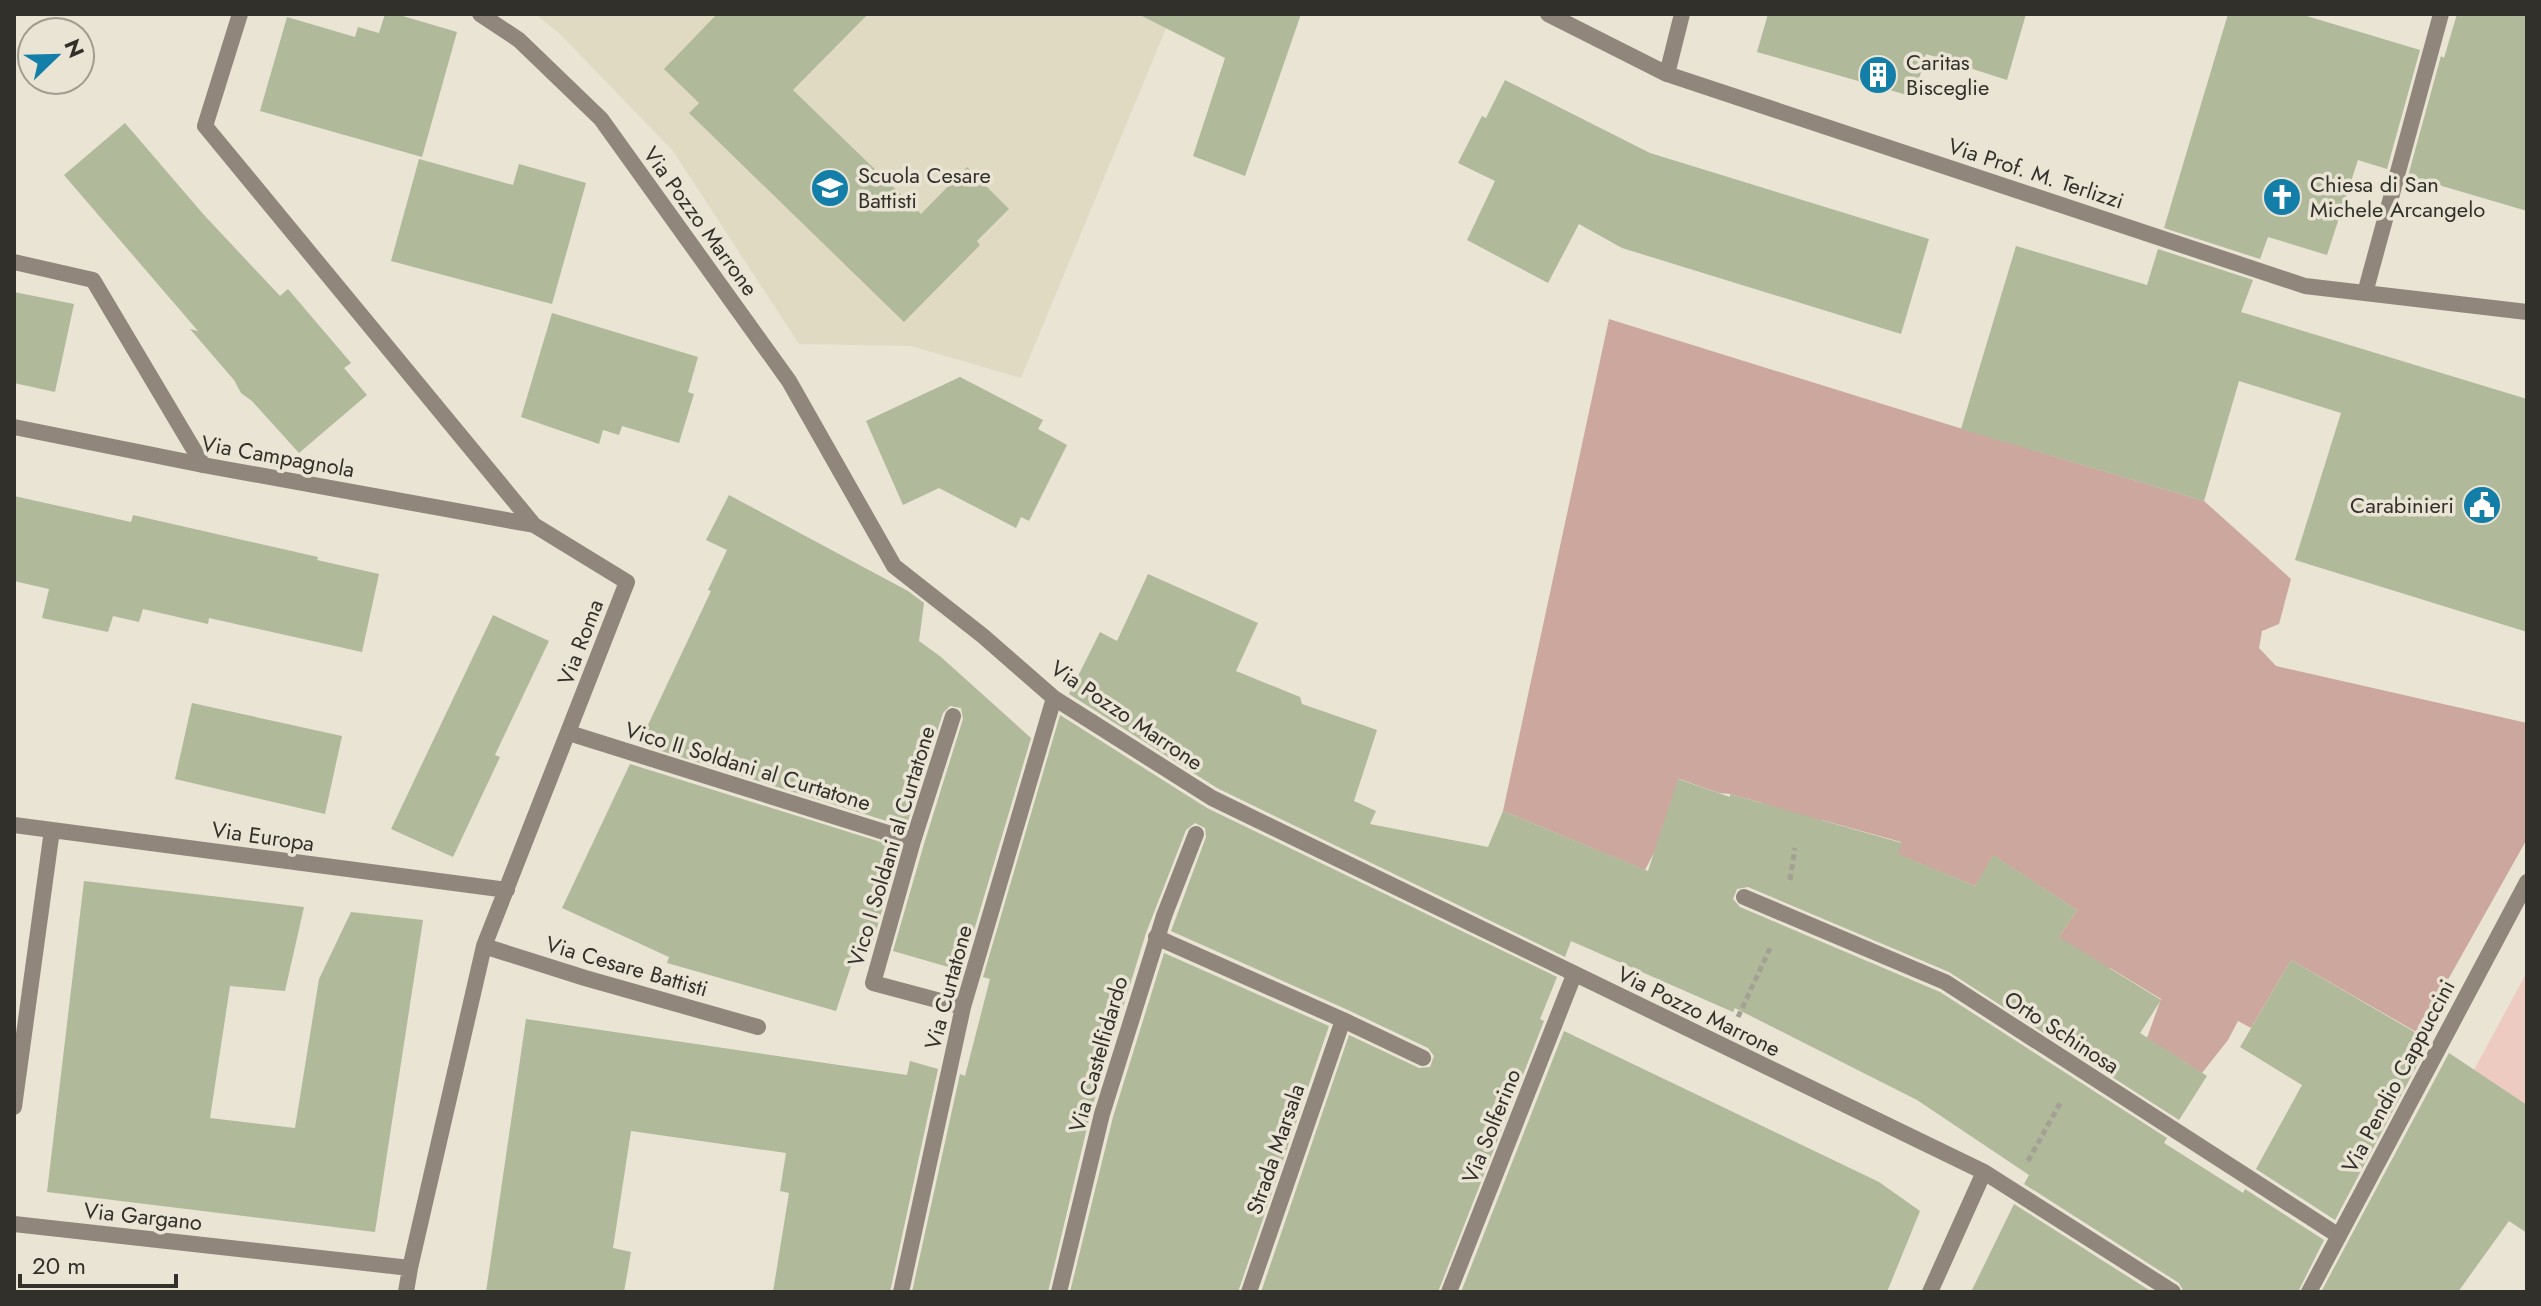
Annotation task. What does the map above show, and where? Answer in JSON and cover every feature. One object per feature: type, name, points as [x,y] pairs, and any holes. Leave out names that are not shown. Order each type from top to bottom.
[{"type":"street","name":"Via Roma","points":[[240,14],[205,126],[534,525],[627,582],[484,946],[406,1292]]},
{"type":"street","name":"Via Pozzo Marrone","points":[[480,14],[519,40],[601,119],[789,381],[894,566],[983,636],[1054,698],[1212,798],[1984,1172],[2173,1292]]},
{"type":"street","name":"Via Prof. M. Terlizzi","points":[[1548,14],[1667,74],[2305,286],[2527,312]]},
{"type":"street","points":[[1667,74],[1682,14]]},
{"type":"street","points":[[2365,293],[2441,14]]},
{"type":"street","points":[[14,262],[93,280],[203,465]]},
{"type":"street","name":"Via Campagnola","points":[[14,427],[534,525]]},
{"type":"street","name":"Via Curtatone","points":[[901,1292],[963,1007],[1054,698]]},
{"type":"street","name":"Vico I Soldani al Curtatone","points":[[953,716],[913,841],[873,983],[963,1007]]},
{"type":"street","name":"Vico II Soldani al Curtatone","points":[[569,733],[913,841]]},
{"type":"street","name":"Via Europa","points":[[14,825],[507,890]]},
{"type":"street","points":[[14,1107],[52,830]]},
{"type":"street","name":"Via Castelfidardo","points":[[1059,1292],[1102,1114],[1156,937],[1196,834]]},
{"type":"street","name":"Via Pendio Cappuccini","points":[[2309,1292],[2527,882]]},
{"type":"street","name":"Orto Schinosa","points":[[1744,897],[1945,982],[2339,1236]]},
{"type":"street","points":[[1156,937],[1423,1058]]},
{"type":"street","name":"Via Cesare Battisti","points":[[484,946],[758,1027]]},
{"type":"street","name":"Via Solferino","points":[[1449,1292],[1574,975]]},
{"type":"street","name":"Strada Marsala","points":[[1249,1292],[1343,1020]]},
{"type":"street","points":[[1930,1292],[1984,1172]]},
{"type":"street","name":"Via Gargano","points":[[14,1224],[410,1268]]},
{"type":"path","points":[[1724,1047],[1785,915],[1795,848]]},
{"type":"path","points":[[2012,1190],[2080,1069]]},
{"type":"shaded area","points":[[535,14],[1172,14],[1021,378],[911,346],[799,344],[673,151],[560,34]]},
{"type":"shaded area","points":[[1609,319],[2204,501],[2291,579],[2279,624],[2262,631],[2259,648],[2276,666],[2527,723],[2527,839],[2418,1033],[2291,960],[2251,1028],[2238,1021],[2228,1040],[2202,1073],[2147,1038],[2161,999],[2110,968],[2090,1004],[2038,968],[2077,910],[1994,856],[1975,886],[1897,854],[1901,842],[1822,820],[1784,826],[1762,803],[1679,779],[1655,851],[1645,870],[1503,811]]},
{"type":"shaded area","points":[[2527,972],[2527,1105],[2474,1070]]},
{"type":"building","points":[[385,14],[396,14],[457,32],[422,157],[260,111],[287,17],[355,37],[358,27],[379,33]]},
{"type":"building","name":"Scuola Cesare Battisti","points":[[717,14],[868,14],[793,90],[921,214],[967,167],[1009,209],[977,241],[980,245],[904,322],[689,113],[699,103],[664,69]]},
{"type":"building","points":[[1138,14],[1301,14],[1245,176],[1193,156],[1225,58]]},
{"type":"building","name":"Caritas Bisceglie","points":[[1768,14],[2026,14],[2007,80],[1926,54],[1914,97],[1757,52]]},
{"type":"building","points":[[2228,14],[2300,14],[2420,50],[2387,169],[2358,160],[2327,255],[2268,237],[2260,259],[2164,228]]},
{"type":"building","points":[[2457,14],[2527,14],[2527,211],[2408,176],[2441,56],[2444,58]]},
{"type":"building","points":[[1505,80],[1650,153],[1929,239],[1901,334],[1622,248],[1579,224],[1548,283],[1467,240],[1495,181],[1458,163]]},
{"type":"building","points":[[125,123],[204,215],[280,296],[288,289],[351,363],[344,368],[367,395],[299,453],[241,393],[234,380],[190,329],[198,331],[64,175]]},
{"type":"building","points":[[419,159],[513,185],[519,164],[586,183],[552,304],[391,261]]},
{"type":"building","points":[[2016,246],[2147,285],[2158,249],[2253,280],[2241,312],[2527,399],[2527,632],[2295,560],[2341,413],[2239,381],[2204,501],[1961,429]]},
{"type":"building","points":[[14,292],[74,304],[55,392],[14,383]]},
{"type":"building","points":[[552,313],[698,357],[688,392],[694,394],[679,443],[622,426],[619,435],[603,430],[599,444],[521,417]]},
{"type":"building","points":[[960,377],[1043,420],[1038,429],[1067,445],[1029,521],[1021,517],[1016,528],[939,488],[903,505],[866,421]]},
{"type":"building","points":[[729,495],[908,591],[924,603],[919,641],[1031,738],[962,971],[893,951],[963,719],[961,708],[950,706],[943,713],[906,827],[639,744],[727,550],[706,540]]},
{"type":"building","points":[[14,496],[131,522],[133,515],[379,574],[362,652],[209,618],[208,624],[143,609],[139,622],[113,616],[108,632],[42,618],[49,589],[14,581]]},
{"type":"building","points":[[1148,574],[1258,623],[1236,671],[1300,697],[1302,704],[1377,730],[1354,801],[1376,811],[1370,824],[1488,847],[1503,811],[1648,871],[1678,779],[1730,797],[1730,794],[1902,843],[1898,854],[1975,886],[1993,855],[2077,910],[2059,937],[2161,1000],[2140,1033],[2207,1076],[2179,1120],[1949,972],[1748,887],[1737,889],[1733,899],[1740,907],[1940,992],[2167,1138],[2164,1143],[2243,1193],[2245,1189],[2324,1240],[2298,1292],[2184,1292],[2179,1283],[2024,1184],[2029,1175],[1917,1100],[1735,1008],[1733,1012],[1571,941],[1565,957],[1217,788],[1069,694],[1100,632],[1117,641]]},
{"type":"building","points":[[493,615],[549,641],[495,755],[500,757],[453,857],[391,829]]},
{"type":"building","points":[[192,703],[342,736],[325,814],[175,779]]},
{"type":"building","points":[[1060,715],[1207,808],[1557,977],[1540,1019],[1544,1021],[1438,1292],[1261,1292],[1349,1035],[1419,1068],[1430,1067],[1434,1056],[1428,1048],[1171,931],[1206,837],[1205,828],[1195,823],[1186,830],[1146,933],[1091,1111],[1048,1292],[912,1292],[960,1074],[965,1076],[990,979],[983,977]]},
{"type":"building","points":[[630,764],[900,848],[872,945],[859,942],[836,1011],[667,963],[669,957],[562,908]]},
{"type":"building","points":[[84,881],[304,907],[285,991],[230,986],[210,1118],[295,1128],[319,979],[351,912],[423,920],[375,1232],[47,1192]]},
{"type":"building","points":[[1164,953],[1329,1026],[1238,1292],[1070,1292],[1113,1117]]},
{"type":"building","points":[[2291,960],[2430,1041],[2335,1220],[2256,1169],[2302,1085],[2240,1047]]},
{"type":"building","points":[[526,1019],[907,1075],[910,1061],[938,1069],[890,1292],[773,1292],[789,1193],[780,1191],[786,1153],[631,1131],[613,1248],[631,1252],[624,1292],[486,1292]]},
{"type":"building","points":[[1564,1031],[1879,1182],[1920,1211],[1887,1292],[1461,1292]]},
{"type":"building","points":[[2449,1053],[2527,1105],[2527,1233],[2509,1221],[2458,1292],[2321,1292]]},
{"type":"building","points":[[2014,1204],[2152,1292],[1971,1292]]},
{"type":"place","name":"Caritas Bisceglie","points":[[1878,75]]},
{"type":"place","name":"Scuola Cesare Battisti","points":[[830,188]]},
{"type":"place","name":"Chiesa di San Michele Arcangelo","points":[[2282,197]]},
{"type":"place","name":"Carabinieri","points":[[2482,505]]}]
